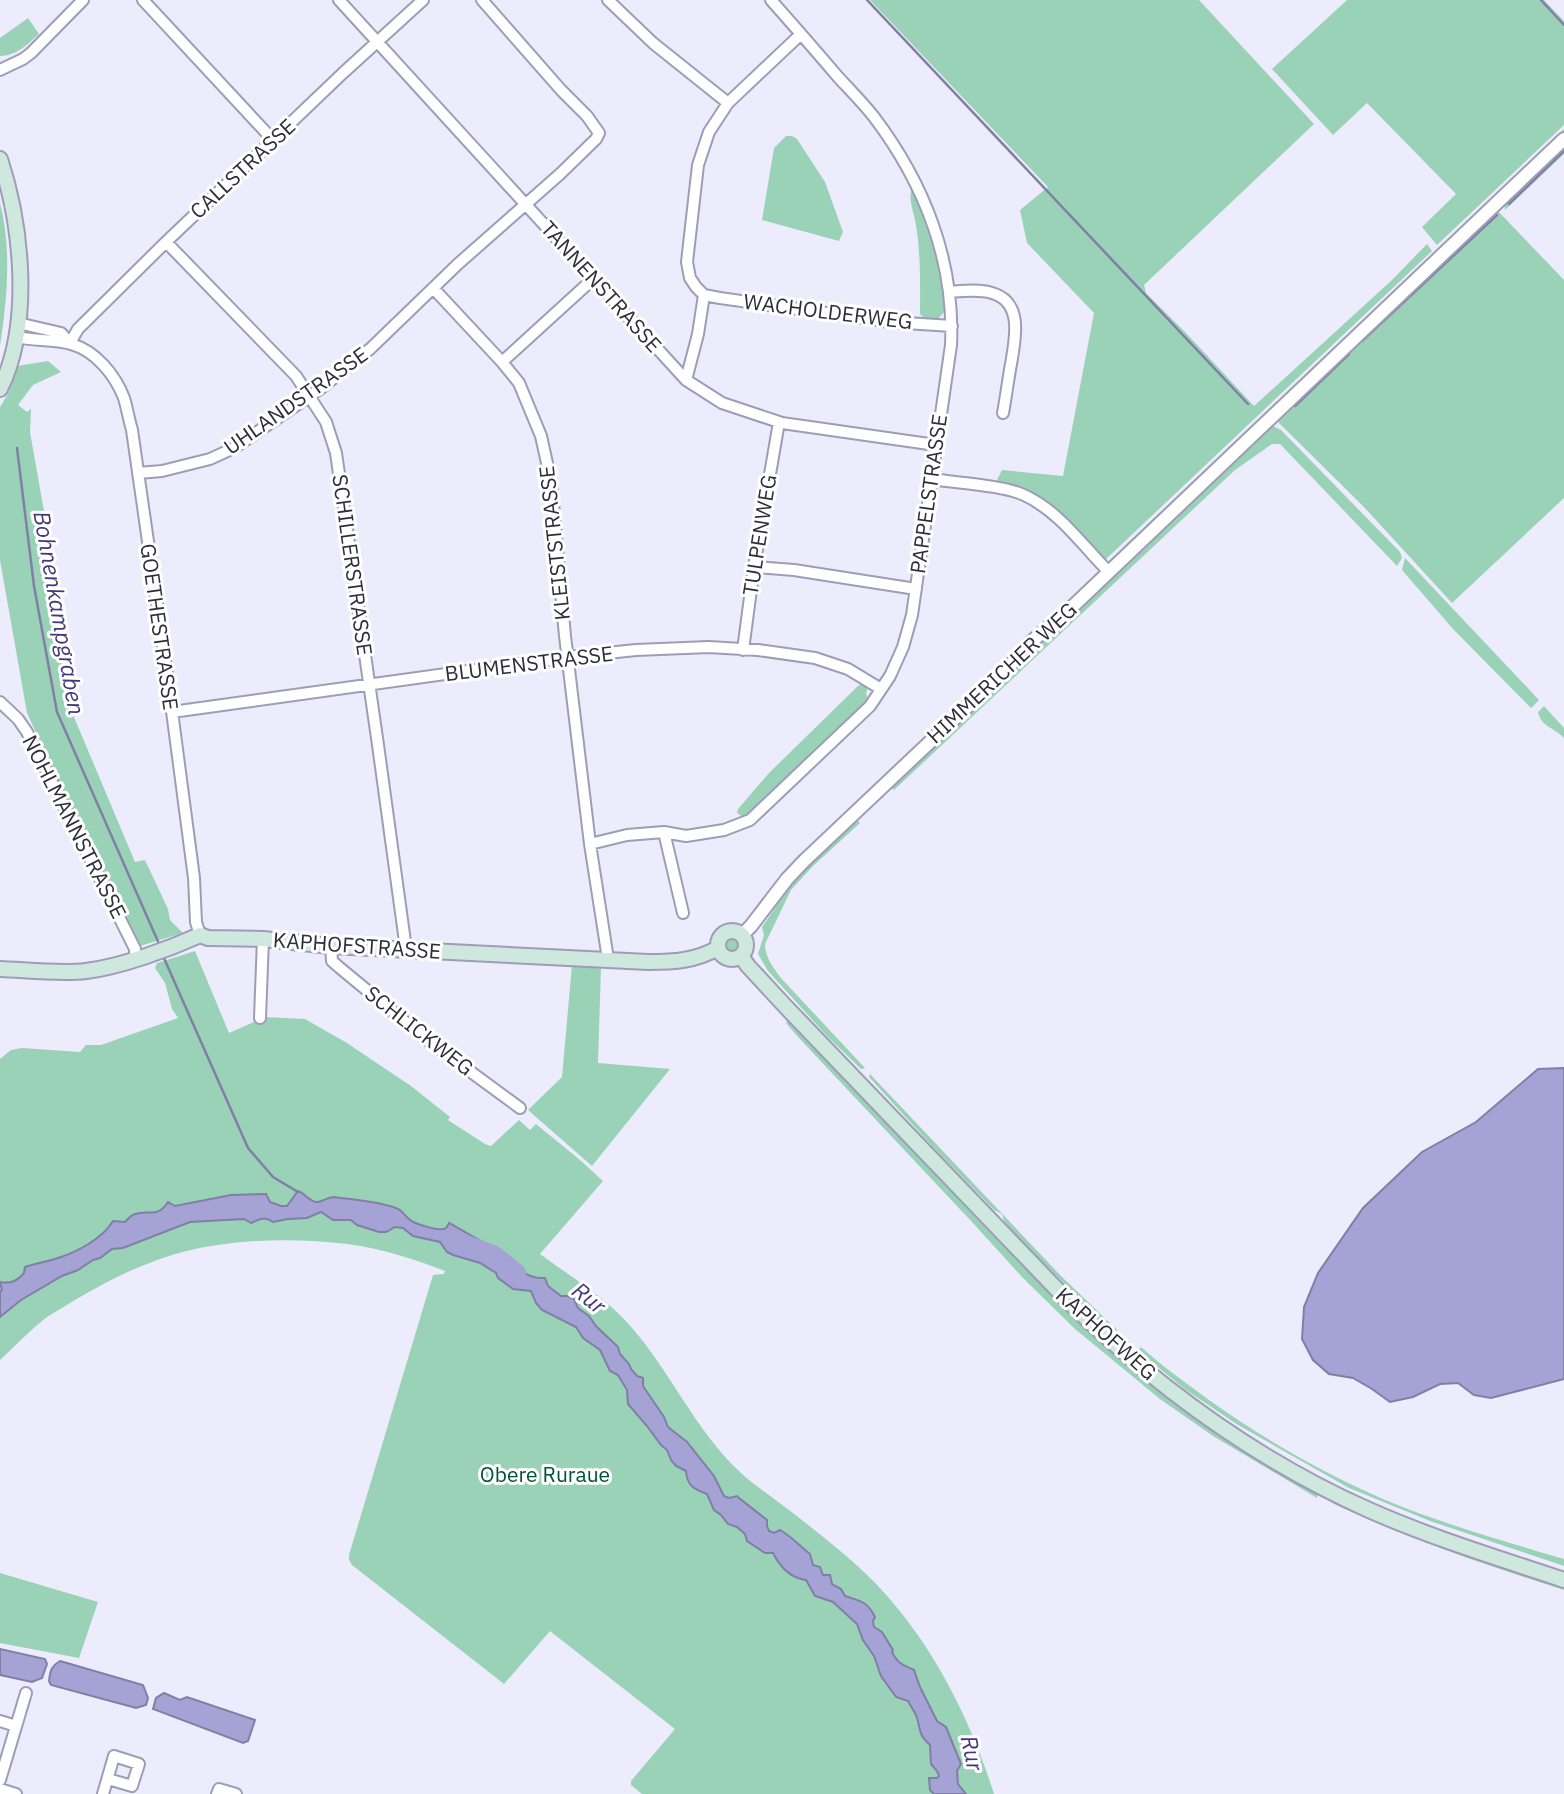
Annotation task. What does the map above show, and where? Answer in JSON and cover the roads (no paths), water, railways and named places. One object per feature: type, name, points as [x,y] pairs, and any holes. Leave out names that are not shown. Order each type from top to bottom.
[{"type":"main road","points":[[0,388],[5,379],[17,330],[20,284],[14,218],[1,165]]},
{"type":"main road","points":[[733,930],[742,935],[746,940],[745,952],[736,958],[723,956],[718,943],[723,933],[733,930]]},
{"type":"main road","points":[[0,969],[85,971],[151,954],[200,935]]},
{"type":"main road","name":"KAPHOFSTRASSE","points":[[200,935],[208,938],[331,946],[648,961],[687,961],[718,948]]},
{"type":"main road","name":"KAPHOFWEG","points":[[741,956],[786,1007],[1060,1293],[1103,1335],[1185,1402],[1270,1459],[1338,1496],[1431,1535],[1564,1580]]},
{"type":"street","points":[[0,70],[31,53],[82,0]]},
{"type":"street","points":[[143,0],[274,141]]},
{"type":"street","name":"TANNENSTRASSE","points":[[339,0],[686,380],[722,403],[779,422],[936,444]]},
{"type":"street","name":"CALLSTRASSE","points":[[70,343],[78,329],[166,242],[423,0]]},
{"type":"street","points":[[608,0],[653,43],[727,103]]},
{"type":"street","name":"PAPPELSTRASSE","points":[[590,844],[627,835],[664,832],[686,836],[724,830],[750,820],[870,706],[890,676],[903,647],[912,614],[951,345],[952,326],[946,270],[935,227],[909,169],[873,116],[771,0]]},
{"type":"street","name":"UHLANDSTRASSE","points":[[138,473],[162,471],[210,459],[234,448],[309,396],[370,349],[458,264],[596,139],[598,133],[587,116],[561,90],[489,2]]},
{"type":"street","points":[[686,380],[698,334],[704,295],[690,278],[687,262],[698,165],[709,132],[727,103],[801,34]]},
{"type":"street","name":"HIMMERICHER WEG","points":[[742,935],[804,861],[1005,671],[1031,642],[1070,610],[1564,139]]},
{"type":"street","name":"SCHILLERSTRASSE","points":[[166,242],[296,376],[326,422],[336,453],[406,949]]},
{"type":"street","points":[[502,362],[593,279]]},
{"type":"street","name":"KLEISTSTRASSE","points":[[433,288],[519,383],[541,436],[551,481],[590,844],[608,959]]},
{"type":"street","points":[[949,292],[972,290],[993,293],[1006,300],[1015,317],[1016,332],[1003,413]]},
{"type":"street","name":"WACHOLDERWEG","points":[[704,295],[890,323],[952,326]]},
{"type":"street","name":"GOETHESTRASSE","points":[[17,330],[61,333],[70,343],[94,356],[109,372],[125,401],[132,430],[172,712],[194,878],[196,922],[200,935]]},
{"type":"street","name":"TULPENWEG","points":[[743,650],[779,422]]},
{"type":"street","points":[[932,479],[1022,494],[1060,521],[1109,572]]},
{"type":"street","points":[[754,567],[794,570],[916,589]]},
{"type":"street","name":"BLUMENSTRASSE","points":[[172,712],[636,650],[709,648],[815,658],[848,669],[881,689]]},
{"type":"street","name":"NOHLMANNSTRASSE","points":[[0,702],[27,732],[135,949],[135,958]]},
{"type":"street","points":[[664,832],[683,913]]},
{"type":"street","points":[[260,1018],[264,940]]},
{"type":"street","name":"SCHLICKWEG","points":[[331,946],[332,961],[340,968],[426,1039],[520,1108]]},
{"type":"street","points":[[0,1780],[4,1749],[16,1726],[26,1693]]},
{"type":"street","points":[[0,1721],[16,1726]]},
{"type":"street","points":[[103,1794],[108,1779]]},
{"type":"street","points":[[0,1789],[16,1794]]},
{"type":"street","points":[[218,1794],[219,1789],[236,1794]]},
{"type":"water","points":[[1564,1068],[1564,1379],[1491,1398],[1474,1395],[1458,1383],[1440,1384],[1413,1397],[1390,1402],[1353,1378],[1329,1374],[1313,1360],[1302,1339],[1304,1307],[1318,1273],[1363,1208],[1422,1152],[1476,1122],[1538,1069]]},
{"type":"water","points":[[298,1191],[315,1202],[334,1197],[388,1206],[400,1210],[412,1221],[433,1228],[443,1229],[449,1223],[486,1244],[485,1252],[494,1257],[513,1260],[526,1274],[545,1278],[548,1286],[561,1296],[574,1299],[578,1308],[618,1347],[620,1354],[637,1376],[643,1378],[643,1386],[668,1427],[687,1442],[714,1476],[724,1496],[737,1496],[767,1520],[769,1531],[774,1533],[780,1530],[792,1538],[810,1554],[813,1565],[820,1567],[823,1575],[830,1575],[832,1584],[841,1589],[845,1596],[863,1602],[869,1608],[875,1617],[874,1627],[882,1632],[898,1661],[914,1670],[937,1721],[946,1727],[961,1764],[957,1771],[958,1784],[966,1794],[934,1794],[930,1790],[929,1778],[939,1776],[931,1764],[930,1745],[922,1735],[908,1701],[896,1697],[881,1676],[857,1624],[833,1602],[815,1596],[806,1580],[786,1571],[773,1553],[765,1553],[747,1541],[745,1534],[728,1524],[714,1510],[707,1494],[692,1486],[686,1471],[676,1466],[667,1450],[628,1404],[627,1390],[618,1375],[610,1371],[600,1350],[583,1338],[576,1327],[542,1310],[531,1291],[513,1289],[480,1263],[447,1252],[440,1242],[413,1236],[403,1228],[395,1227],[379,1232],[357,1225],[351,1220],[333,1220],[321,1212],[307,1218],[273,1222],[260,1219],[251,1223],[244,1219],[190,1222],[123,1248],[112,1249],[21,1300],[0,1317],[0,1282],[14,1281],[24,1273],[25,1267],[81,1248],[102,1234],[113,1221],[125,1222],[135,1214],[156,1212],[168,1202],[175,1206],[231,1195],[266,1194],[270,1202],[287,1206]]},
{"type":"water","points":[[0,1649],[45,1659],[47,1664],[42,1678],[32,1682],[0,1675]]},
{"type":"water","points":[[60,1661],[143,1685],[148,1698],[146,1705],[136,1708],[51,1685],[51,1672]]},
{"type":"water","points":[[164,1693],[180,1700],[187,1697],[255,1720],[248,1741],[243,1743],[153,1709],[156,1698]]},
{"type":"waterway","points":[[867,0],[1248,404]]},
{"type":"waterway","points":[[1541,0],[1564,25]]},
{"type":"waterway","points":[[1509,204],[1564,151]]},
{"type":"waterway","points":[[1362,341],[1497,215]]},
{"type":"waterway","points":[[1295,406],[1349,354]]},
{"type":"waterway","name":"Bohnenkampgraben","points":[[17,448],[34,586],[57,712],[160,946]]},
{"type":"waterway","points":[[163,956],[248,1148],[273,1177],[298,1192]]},
{"type":"waterway","name":"Rur","points":[[463,1243],[495,1255],[517,1273]]},
{"type":"park label","name":"Obere Ruraue","points":[[545,1475]]}]
